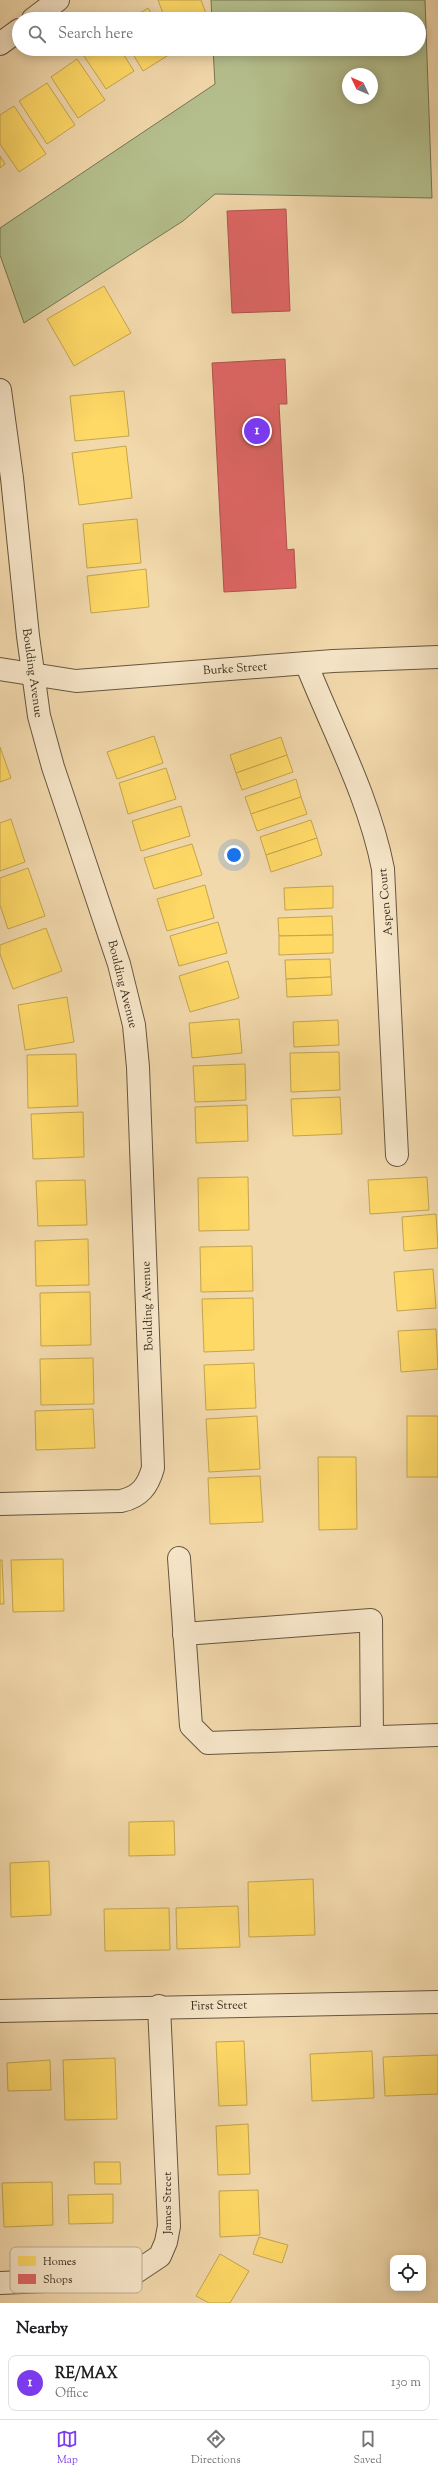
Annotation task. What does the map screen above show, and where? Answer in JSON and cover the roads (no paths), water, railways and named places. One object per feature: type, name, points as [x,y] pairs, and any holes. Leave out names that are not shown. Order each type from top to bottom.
[{"type":"street","points":[[42,12],[58,0]]},
{"type":"street","points":[[0,44],[12,35]]},
{"type":"street","name":"Boulding Avenue","points":[[0,390],[12,478],[33,674],[39,716],[53,767],[115,951],[134,1025],[138,1067],[153,1468],[149,1481],[133,1498],[121,1501],[0,1504]]},
{"type":"street","name":"Burke Street","points":[[0,669],[76,680],[306,663],[438,657]]},
{"type":"street","name":"Aspen Court","points":[[306,663],[356,782],[374,833],[383,869],[397,1155]]},
{"type":"street","points":[[179,1558],[191,1726],[208,1743],[438,1735]]},
{"type":"street","points":[[184,1634],[371,1620],[372,1737]]},
{"type":"street","name":"First Street","points":[[0,2011],[159,2006],[438,2002]]},
{"type":"street","name":"James Street","points":[[142,2269],[160,2256],[166,2242],[169,2226],[159,2006]]},
{"type":"street","name":"James Street","points":[[0,2282],[10,2282]]},
{"type":"place","name":"RE/MAX","points":[[257,431]]}]
